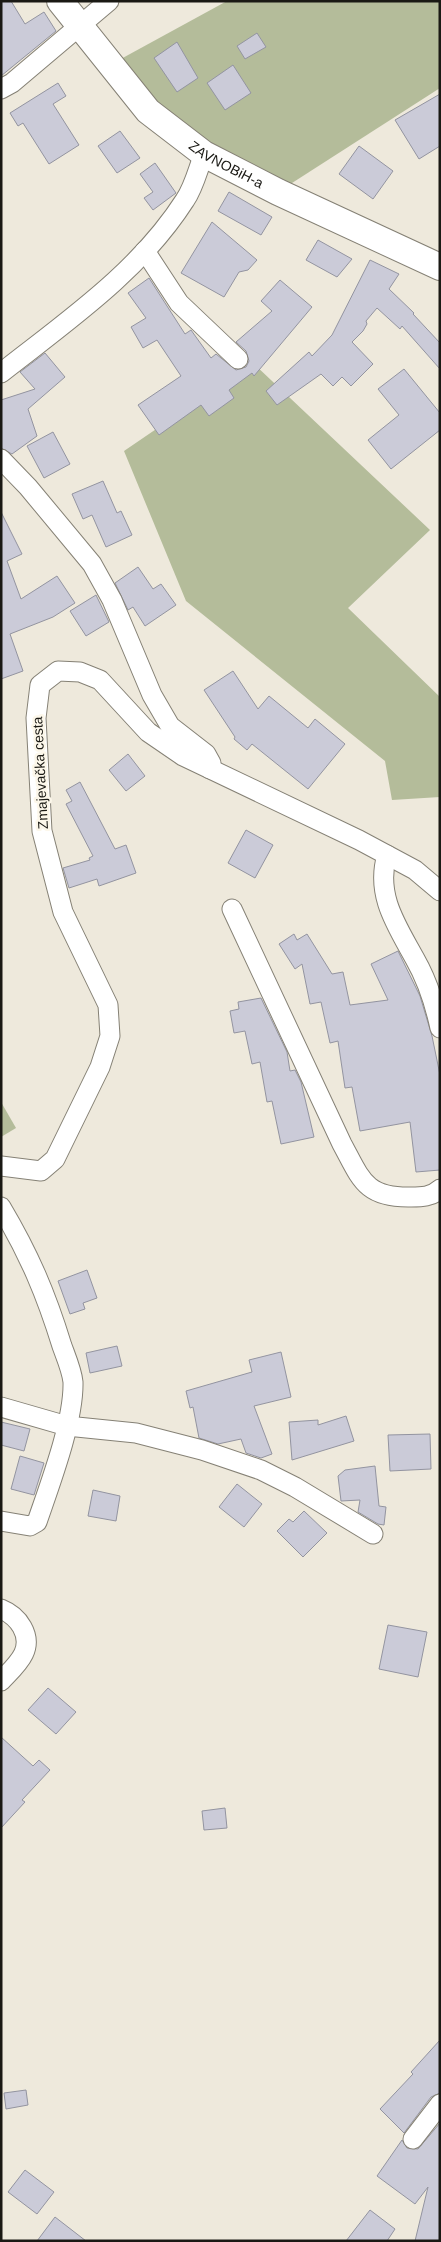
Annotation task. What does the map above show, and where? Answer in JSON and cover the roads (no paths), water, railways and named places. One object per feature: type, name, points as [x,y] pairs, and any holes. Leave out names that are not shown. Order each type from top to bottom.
[{"type":"main road","name":"ZAVNOBiH-a","points":[[60,1],[148,111],[204,154],[278,192],[440,267]]},
{"type":"street","points":[[1,89],[12,83],[109,1]]},
{"type":"street","points":[[1,373],[102,294],[145,251],[186,199],[204,154]]},
{"type":"street","points":[[145,251],[179,303],[238,359]]},
{"type":"street","points":[[1,459],[66,531],[92,564],[112,600],[152,695],[170,726],[206,754],[210,763],[210,769]]},
{"type":"street","name":"Zmajevačka cesta","points":[[1,1166],[41,1171],[55,1159],[100,1067],[110,1036],[108,1005],[62,912],[42,831],[36,718],[40,685],[58,671],[80,672],[100,680],[148,732],[183,756],[387,855],[415,870],[440,891]]},
{"type":"street","points":[[387,855],[383,867],[385,893],[393,922],[416,961],[432,998],[440,1028]]},
{"type":"street","points":[[232,909],[342,1144],[362,1181],[380,1195],[395,1198],[435,1194],[440,1189]]},
{"type":"street","points":[[1,1207],[26,1249],[48,1300],[73,1380],[72,1404],[67,1426],[37,1522],[30,1526],[1,1521]]},
{"type":"street","points":[[1,1407],[67,1426],[136,1433],[202,1450],[261,1470],[296,1487],[374,1534]]},
{"type":"street","points":[[1,1608],[18,1620],[25,1632],[27,1646],[20,1661],[1,1681]]},
{"type":"street","points":[[413,2139],[440,2104]]}]
